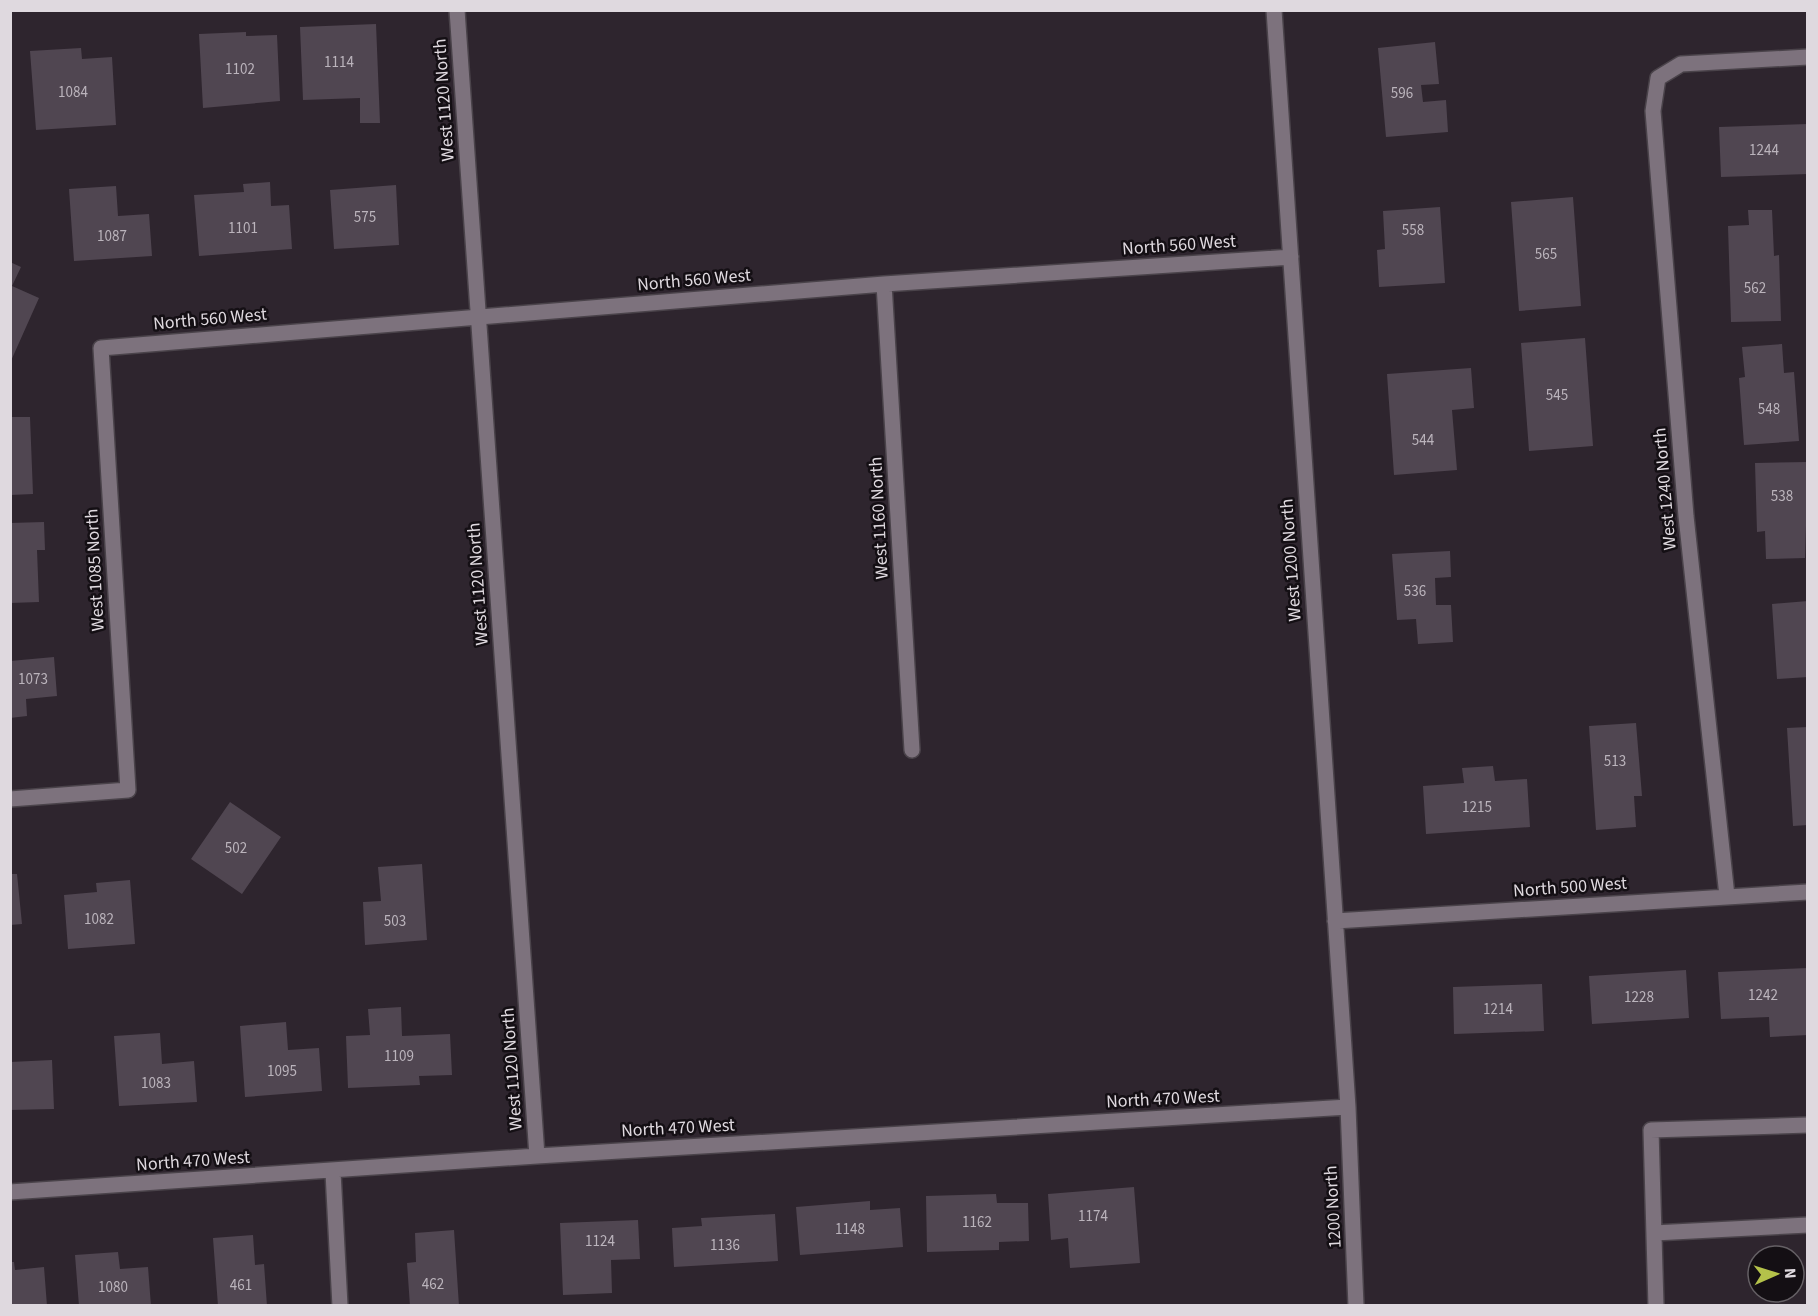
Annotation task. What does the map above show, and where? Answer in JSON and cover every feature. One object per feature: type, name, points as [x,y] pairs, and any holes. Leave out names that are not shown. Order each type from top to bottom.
[{"type":"street","name":"West 1120 North","points":[[457,10],[537,1155]]},
{"type":"street","name":"West 1200 North","points":[[1274,10],[1348,1107]]},
{"type":"street","name":"West 1240 North","points":[[1727,896],[1685,504],[1653,111],[1658,78],[1681,64],[1808,57]]},
{"type":"street","name":"North 560 West","points":[[101,348],[884,284],[1291,257]]},
{"type":"street","name":"West 1160 North","points":[[884,284],[912,750]]},
{"type":"street","name":"West 1085 North","points":[[10,799],[128,790],[101,348]]},
{"type":"street","name":"North 500 West","points":[[1335,921],[1808,892]]},
{"type":"street","name":"North 470 West","points":[[10,1192],[333,1172],[537,1155],[1348,1107]]},
{"type":"street","name":"1200 North","points":[[1348,1107],[1356,1305]]},
{"type":"street","points":[[1656,1305],[1651,1130],[1808,1125]]},
{"type":"street","points":[[333,1172],[340,1305]]},
{"type":"street","points":[[1654,1233],[1808,1225]]},
{"type":"building","points":[[376,24],[380,123],[360,123],[360,98],[303,100],[300,27]]},
{"type":"building","points":[[246,32],[246,36],[277,35],[280,101],[203,108],[199,34]]},
{"type":"building","points":[[1435,42],[1439,84],[1421,85],[1423,102],[1446,100],[1448,132],[1386,137],[1378,48]]},
{"type":"building","points":[[81,48],[82,59],[112,57],[116,125],[36,130],[30,51]]},
{"type":"building","points":[[1808,124],[1808,174],[1721,177],[1719,127]]},
{"type":"building","points":[[270,182],[271,206],[289,205],[292,249],[199,256],[194,195],[244,192],[243,184]]},
{"type":"building","points":[[396,185],[399,245],[334,249],[330,190]]},
{"type":"building","points":[[116,186],[118,216],[149,214],[152,256],[74,261],[69,189]]},
{"type":"building","points":[[1573,197],[1581,306],[1519,311],[1511,202]]},
{"type":"building","points":[[1440,207],[1445,283],[1379,287],[1377,250],[1385,249],[1383,211]]},
{"type":"building","points":[[1748,210],[1772,210],[1774,256],[1779,255],[1781,321],[1731,322],[1728,226],[1749,225]]},
{"type":"building","points":[[10,262],[21,267],[12,286],[39,298],[10,363]]},
{"type":"building","points":[[1585,338],[1593,446],[1529,451],[1521,343]]},
{"type":"building","points":[[1782,344],[1784,373],[1794,372],[1799,441],[1744,445],[1739,378],[1745,377],[1742,347]]},
{"type":"building","points":[[1471,368],[1474,408],[1452,410],[1457,470],[1394,475],[1387,374]]},
{"type":"building","points":[[10,417],[30,417],[33,494],[10,495]]},
{"type":"building","points":[[1808,462],[1805,558],[1766,559],[1765,531],[1757,532],[1755,463]]},
{"type":"building","points":[[44,522],[45,550],[37,550],[39,602],[10,603],[10,523]]},
{"type":"building","points":[[1450,551],[1451,577],[1435,578],[1436,605],[1451,605],[1453,642],[1418,644],[1416,619],[1397,620],[1392,554]]},
{"type":"building","points":[[1808,601],[1808,677],[1777,679],[1772,604]]},
{"type":"building","points":[[54,657],[57,696],[26,699],[27,716],[10,718],[10,661]]},
{"type":"building","points":[[1636,723],[1642,796],[1634,796],[1636,827],[1596,830],[1589,726]]},
{"type":"building","points":[[1808,727],[1808,825],[1793,826],[1787,728]]},
{"type":"building","points":[[1493,766],[1495,781],[1527,779],[1530,827],[1426,834],[1423,786],[1464,783],[1462,768]]},
{"type":"building","points":[[230,802],[281,837],[242,894],[191,859]]},
{"type":"building","points":[[422,864],[427,940],[365,945],[363,902],[381,901],[378,867]]},
{"type":"building","points":[[10,874],[17,874],[22,924],[10,925]]},
{"type":"building","points":[[130,880],[135,944],[68,949],[64,895],[97,892],[96,883]]},
{"type":"building","points":[[1808,968],[1808,1035],[1770,1037],[1769,1017],[1721,1019],[1718,972]]},
{"type":"building","points":[[1686,970],[1689,1018],[1592,1024],[1589,976]]},
{"type":"building","points":[[1542,984],[1544,1031],[1454,1034],[1453,987]]},
{"type":"building","points":[[401,1007],[402,1036],[450,1034],[452,1075],[419,1076],[420,1085],[348,1088],[346,1036],[370,1035],[368,1009]]},
{"type":"building","points":[[286,1022],[288,1050],[319,1048],[322,1091],[245,1097],[240,1026]]},
{"type":"building","points":[[160,1033],[162,1064],[194,1061],[197,1102],[119,1106],[114,1036]]},
{"type":"building","points":[[52,1060],[54,1109],[10,1110],[10,1062]]},
{"type":"building","points":[[1134,1187],[1140,1263],[1070,1268],[1068,1238],[1051,1240],[1048,1194]]},
{"type":"building","points":[[996,1194],[997,1203],[1028,1203],[1029,1241],[999,1242],[999,1250],[927,1252],[926,1196]]},
{"type":"building","points":[[870,1201],[870,1210],[900,1208],[903,1247],[800,1255],[796,1207]]},
{"type":"building","points":[[775,1214],[778,1261],[674,1267],[672,1228],[702,1226],[701,1218]]},
{"type":"building","points":[[638,1220],[640,1259],[611,1260],[612,1293],[563,1295],[560,1223]]},
{"type":"building","points":[[454,1230],[459,1306],[410,1306],[407,1263],[416,1262],[415,1233]]},
{"type":"building","points":[[253,1235],[255,1265],[264,1264],[267,1306],[218,1306],[213,1238]]},
{"type":"building","points":[[118,1252],[120,1269],[148,1267],[151,1306],[79,1306],[75,1255]]},
{"type":"building","points":[[10,1262],[14,1262],[15,1270],[44,1267],[47,1306],[10,1306]]}]
